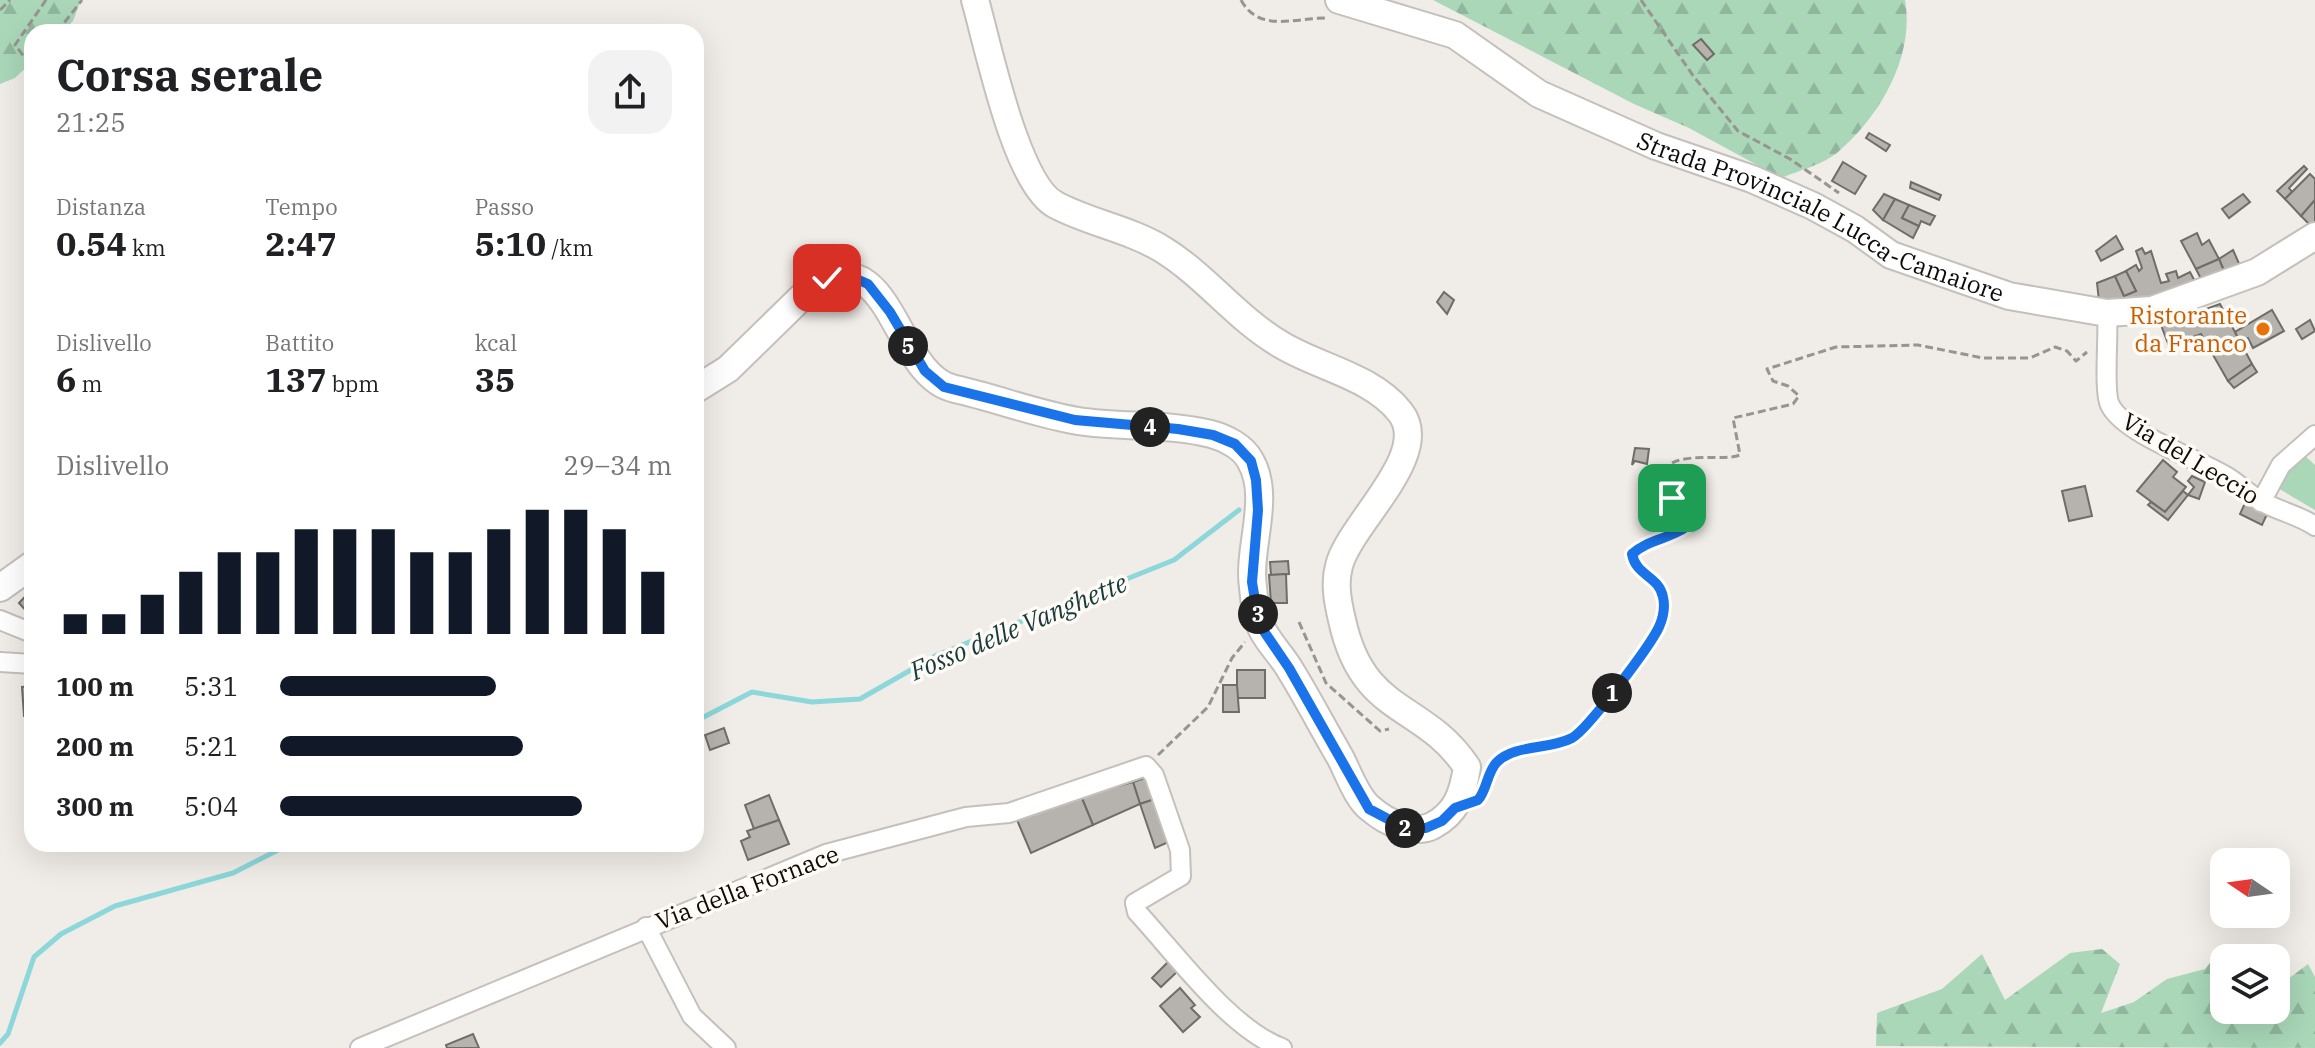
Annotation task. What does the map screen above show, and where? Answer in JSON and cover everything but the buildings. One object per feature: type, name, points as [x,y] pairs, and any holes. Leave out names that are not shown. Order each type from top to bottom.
[{"type":"main road","points":[[704,384],[728,369],[813,286],[827,278],[847,275],[868,284],[878,295],[925,371],[944,387],[1075,420],[1178,429],[1213,435],[1235,444],[1251,461],[1256,480],[1258,510],[1252,582],[1259,624],[1289,668],[1369,809],[1405,828],[1426,828],[1442,821],[1455,808],[1463,791],[1467,767],[1439,734],[1371,688],[1354,660],[1337,594],[1339,566],[1352,537],[1403,459],[1409,439],[1408,425],[1400,411],[1355,379],[1293,351],[1256,329],[1199,276],[1162,249],[1053,204],[1018,153],[975,0]]},
{"type":"main road","name":"Strada Provinciale Lucca-Camaiore","points":[[1332,9],[1455,35],[1539,94],[1656,146],[1752,179],[1813,206],[1855,229],[1891,255],[2009,296],[2107,313],[2171,306],[2257,272],[2315,236]]},
{"type":"main road","points":[[0,588],[24,571]]},
{"type":"street","name":"Via del Leccio","points":[[2107,313],[2110,346],[2106,384],[2109,404],[2125,424],[2228,477],[2261,502],[2298,515],[2315,526]]},
{"type":"street","points":[[2261,502],[2281,465],[2315,435]]},
{"type":"street","points":[[0,620],[24,630]]},
{"type":"street","points":[[0,662],[24,664]]},
{"type":"street","points":[[1146,766],[1154,775],[1180,850],[1181,876],[1135,903],[1137,912],[1226,1011],[1266,1042],[1282,1048]]},
{"type":"street","name":"Via della Fornace","points":[[360,1048],[826,854],[966,817],[1021,810],[1146,766]]},
{"type":"street","points":[[646,927],[692,1016],[726,1048]]},
{"type":"path","points":[[0,10],[10,0]]},
{"type":"path","points":[[29,24],[46,0]]},
{"type":"path","points":[[63,24],[82,0]]},
{"type":"path","points":[[1241,0],[1249,15],[1269,23],[1332,9]]},
{"type":"path","points":[[1641,0],[1694,77],[1738,131],[1790,159],[1840,194]]},
{"type":"path","points":[[24,32],[15,45],[24,56]]},
{"type":"path","points":[[1487,784],[1495,763],[1508,754],[1552,747],[1575,736],[1592,722],[1658,629],[1664,598],[1660,587],[1634,567],[1632,554],[1639,547],[1670,538],[1686,527],[1685,507],[1664,495],[1661,484],[1664,472],[1676,460],[1692,456],[1726,460],[1740,455],[1733,418],[1793,404],[1799,396],[1788,386],[1773,381],[1767,369],[1782,361],[1817,356],[1836,347],[1918,345],[1983,358],[2030,358],[2055,347],[2067,351],[2076,361],[2087,353]]},
{"type":"path","points":[[1299,622],[1326,683],[1346,703],[1380,731],[1410,717]]},
{"type":"path","points":[[1146,766],[1208,707],[1232,658],[1259,624]]},
{"type":"green space","points":[[0,0],[81,0],[70,24],[24,24],[24,70],[15,78],[0,84]]},
{"type":"green space","points":[[1433,0],[1905,0],[1907,21],[1905,42],[1891,84],[1868,121],[1832,156],[1781,178],[1689,128],[1634,104]]},
{"type":"green space","points":[[2305,456],[2315,465],[2315,510],[2276,487],[2292,464]]},
{"type":"green space","points":[[2102,949],[2120,964],[2101,1013],[2134,1002],[2167,979],[2205,969],[2210,963],[2210,1024],[2290,1024],[2290,978],[2308,964],[2315,977],[2315,1048],[1876,1046],[1877,1013],[1942,989],[1982,954],[2005,1000],[2070,953]]},
{"type":"waterway","name":"Fosso delle Vanghette","points":[[704,717],[752,692],[812,702],[860,699],[937,655],[1174,560],[1239,510]]},
{"type":"waterway","name":"Fosso delle Vanghette","points":[[0,1043],[8,1034],[34,957],[61,934],[115,906],[233,873],[274,852]]},
{"type":"place","name":"Ristorante da Franco","points":[[2263,329]]},
{"type":"route","points":[[827,278],[847,275],[868,284],[890,312],[925,371],[944,387],[1075,420],[1178,429],[1213,435],[1235,444],[1251,461],[1256,480],[1258,510],[1252,582],[1259,624],[1289,668],[1369,809],[1405,828],[1426,828],[1442,821],[1455,808],[1478,800],[1484,794],[1495,763],[1508,754],[1552,747],[1575,736],[1592,722],[1658,629],[1663,615],[1664,598],[1660,587],[1634,567],[1632,554],[1639,547],[1670,538],[1686,527],[1685,507],[1672,498]]}]
